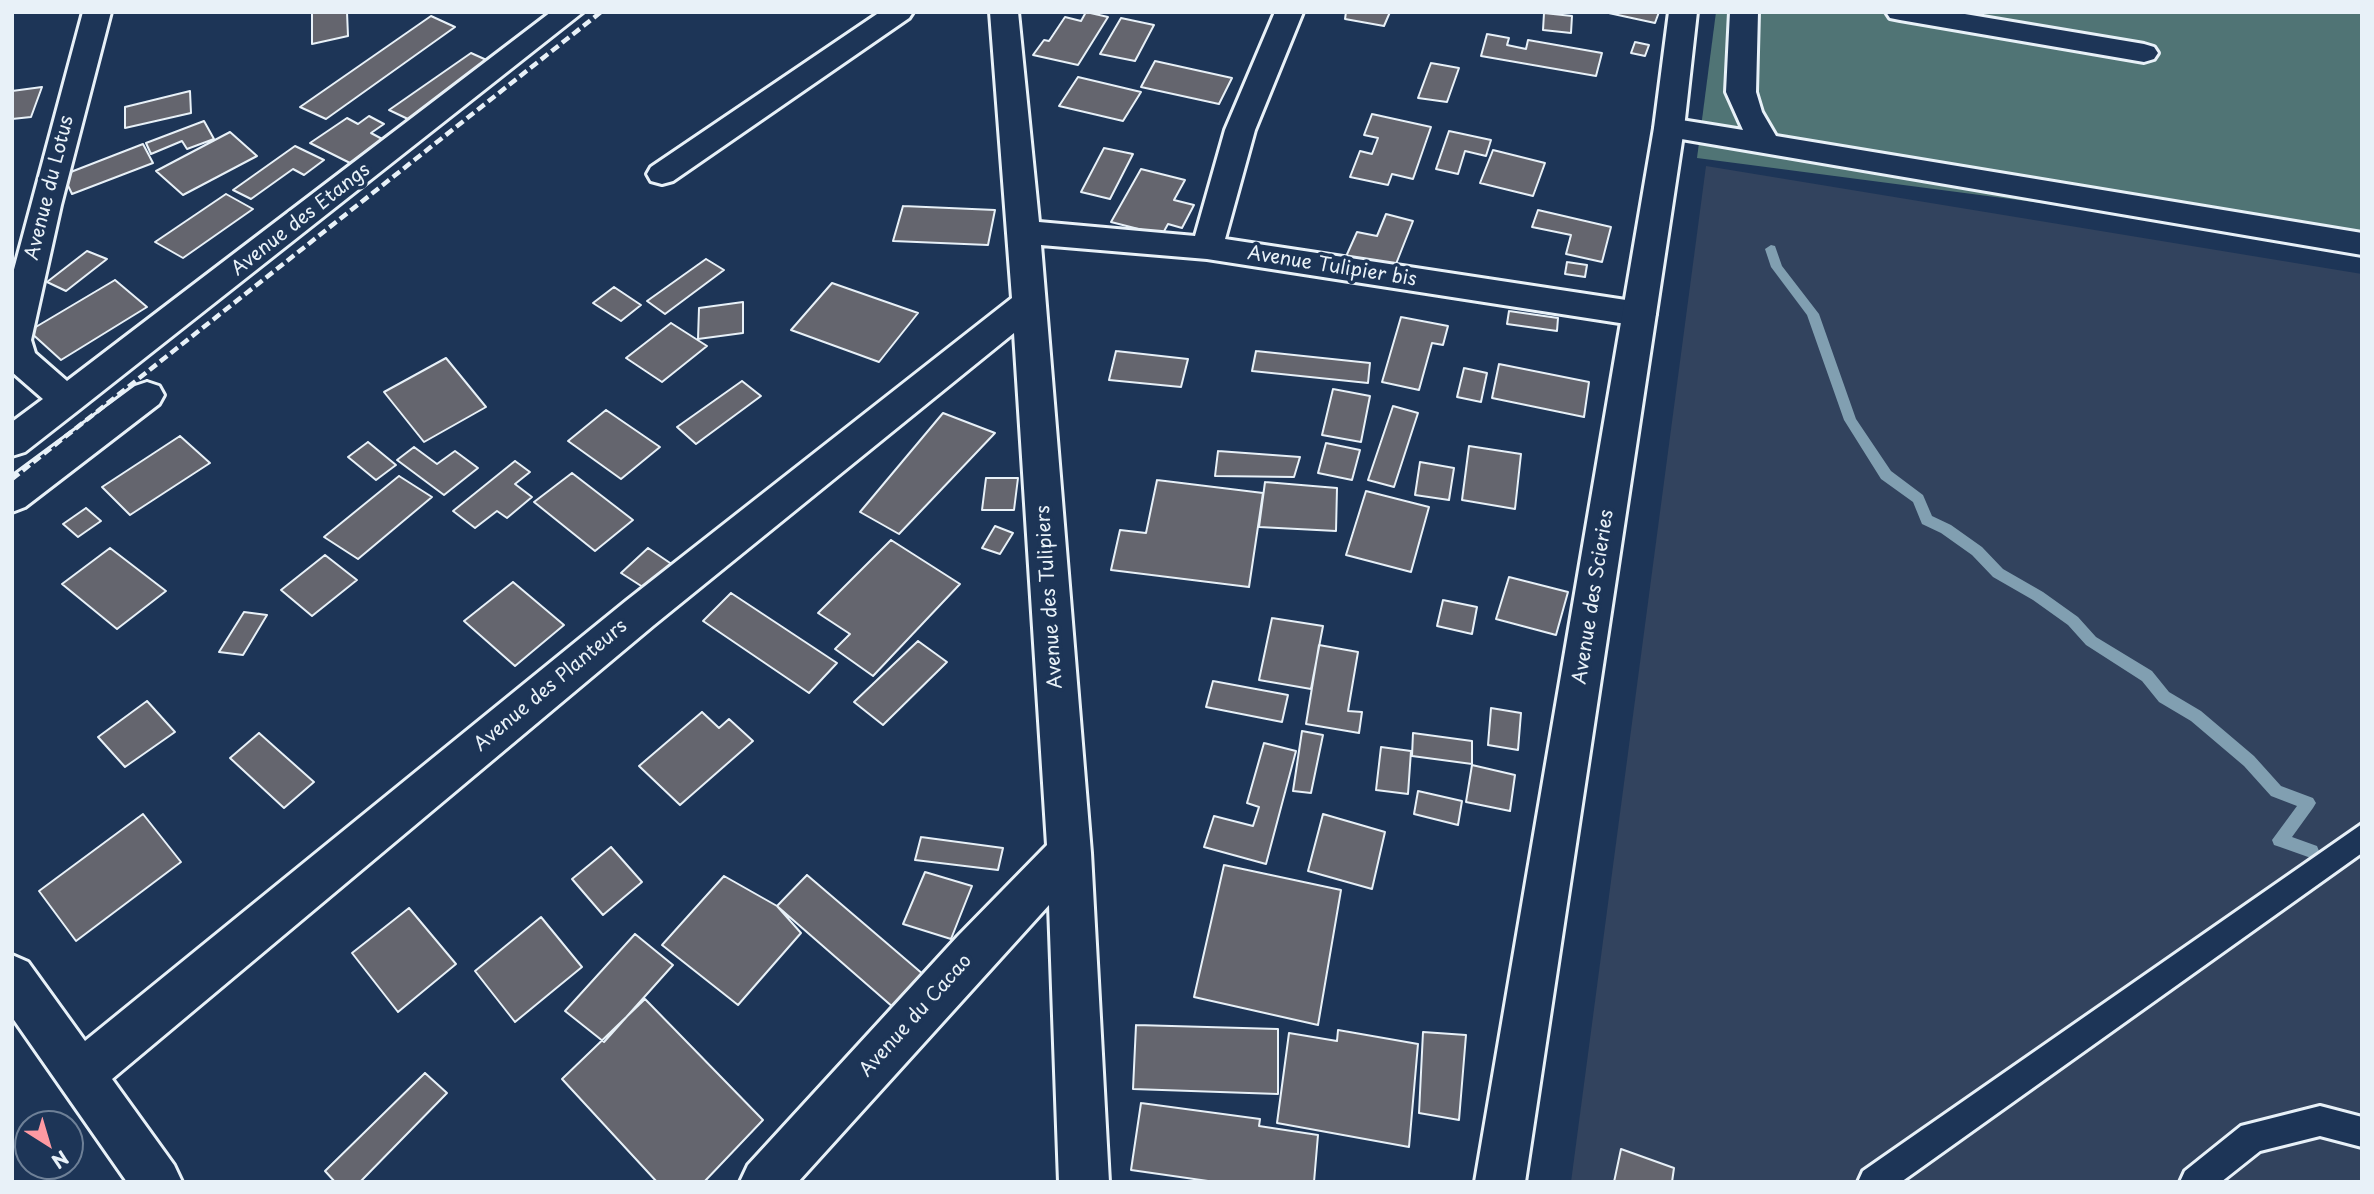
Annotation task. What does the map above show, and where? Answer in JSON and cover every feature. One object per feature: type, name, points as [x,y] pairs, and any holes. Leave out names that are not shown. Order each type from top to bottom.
[{"type":"street","name":"Avenue des Etangs","points":[[68,400],[530,26],[569,12]]},
{"type":"street","points":[[662,174],[900,12]]},
{"type":"street","name":"Avenue des Tulipiers","points":[[1004,12],[1024,232],[1069,853],[1084,1182]]},
{"type":"street","points":[[1207,248],[1240,130],[1289,12]]},
{"type":"street","name":"Avenue des Scieries","points":[[1500,1182],[1669,128],[1683,12]]},
{"type":"street","points":[[1744,12],[1741,92],[1747,112],[1766,145]]},
{"type":"street","points":[[1900,12],[2144,53]]},
{"type":"street","name":"Avenue du Lotus","points":[[68,400],[20,359],[14,340],[45,205],[105,14]]},
{"type":"street","points":[[1669,128],[2362,244]]},
{"type":"street","name":"Avenue Tulipier bis","points":[[1024,232],[1207,248],[1639,314]]},
{"type":"street","name":"Avenue des Planteurs","points":[[79,1076],[640,613],[1029,303]]},
{"type":"street","points":[[12,497],[148,395]]},
{"type":"street","points":[[12,442],[68,400]]},
{"type":"street","name":"Avenue du Cacao","points":[[765,1182],[974,952],[1069,853]]},
{"type":"street","points":[[12,978],[79,1076],[157,1182]]},
{"type":"lane","points":[[1874,1182],[2362,837]]},
{"type":"lane","points":[[2196,1182],[2252,1137],[2320,1121],[2362,1132]]},
{"type":"shaded area","points":[[1706,166],[2362,274],[2362,1182],[1571,1182]]},
{"type":"green space","points":[[1716,12],[2362,12],[2362,245],[1697,158]]},
{"type":"building","points":[[312,12],[347,12],[348,36],[312,44]]},
{"type":"building","points":[[1086,12],[1108,17],[1078,65],[1033,55],[1044,40],[1049,41],[1065,17],[1081,21]]},
{"type":"building","points":[[1346,12],[1390,12],[1384,26],[1345,19]]},
{"type":"building","points":[[1604,12],[1659,12],[1655,23]]},
{"type":"building","points":[[1544,13],[1572,16],[1571,33],[1543,30]]},
{"type":"building","points":[[431,16],[455,27],[326,119],[300,107]]},
{"type":"building","points":[[1121,18],[1154,25],[1135,61],[1100,54]]},
{"type":"building","points":[[1487,34],[1509,38],[1507,45],[1526,49],[1528,40],[1602,53],[1596,76],[1481,56]]},
{"type":"building","points":[[1635,42],[1649,45],[1645,56],[1631,53]]},
{"type":"building","points":[[471,53],[491,62],[410,120],[389,110]]},
{"type":"building","points":[[1155,61],[1232,78],[1219,104],[1141,87]]},
{"type":"building","points":[[1431,63],[1459,68],[1447,102],[1418,98]]},
{"type":"building","points":[[1078,77],[1141,92],[1123,121],[1059,106]]},
{"type":"building","points":[[42,87],[31,117],[12,119],[12,91]]},
{"type":"building","points":[[190,91],[191,113],[125,128],[125,107]]},
{"type":"building","points":[[1372,114],[1431,127],[1413,179],[1392,174],[1388,185],[1350,177],[1360,151],[1372,154],[1378,138],[1364,135]]},
{"type":"building","points":[[369,116],[384,124],[371,133],[384,140],[350,163],[310,143],[347,118],[358,124]]},
{"type":"building","points":[[204,121],[214,139],[187,149],[182,141],[151,154],[146,143]]},
{"type":"building","points":[[1449,131],[1491,140],[1486,156],[1465,151],[1458,174],[1436,169]]},
{"type":"building","points":[[230,132],[257,156],[183,195],[156,171]]},
{"type":"building","points":[[143,144],[153,163],[72,194],[63,175]]},
{"type":"building","points":[[295,146],[324,160],[304,175],[293,169],[251,199],[233,190]]},
{"type":"building","points":[[1104,148],[1133,154],[1110,199],[1081,192]]},
{"type":"building","points":[[1493,150],[1545,163],[1533,196],[1480,183]]},
{"type":"building","points":[[1141,169],[1185,180],[1174,200],[1194,205],[1182,228],[1168,224],[1162,235],[1111,222]]},
{"type":"building","points":[[226,194],[253,209],[183,258],[155,242]]},
{"type":"building","points":[[903,206],[995,210],[988,245],[893,241]]},
{"type":"building","points":[[1538,210],[1611,227],[1602,262],[1566,254],[1571,235],[1532,227]]},
{"type":"building","points":[[1386,214],[1413,221],[1392,274],[1344,261],[1357,232],[1377,236]]},
{"type":"building","points":[[87,251],[107,259],[66,291],[47,282]]},
{"type":"building","points":[[706,259],[724,270],[665,314],[647,301]]},
{"type":"building","points":[[1567,262],[1587,265],[1585,277],[1565,274]]},
{"type":"building","points":[[115,280],[147,307],[61,360],[29,331]]},
{"type":"building","points":[[832,283],[918,313],[879,362],[791,330]]},
{"type":"building","points":[[614,287],[641,305],[621,321],[593,303]]},
{"type":"building","points":[[743,302],[743,333],[698,339],[699,308]]},
{"type":"building","points":[[1509,311],[1558,318],[1557,331],[1507,324]]},
{"type":"building","points":[[1401,317],[1448,326],[1443,345],[1432,343],[1419,390],[1382,382]]},
{"type":"building","points":[[671,323],[707,346],[662,382],[626,358]]},
{"type":"building","points":[[1116,351],[1188,359],[1181,387],[1109,380]]},
{"type":"building","points":[[1256,351],[1370,363],[1368,383],[1252,371]]},
{"type":"building","points":[[446,358],[486,407],[424,442],[384,392]]},
{"type":"building","points":[[1499,364],[1589,382],[1584,417],[1492,398]]},
{"type":"building","points":[[1464,368],[1487,373],[1481,402],[1457,397]]},
{"type":"building","points":[[742,381],[761,396],[696,444],[677,427]]},
{"type":"building","points":[[1333,389],[1370,396],[1361,442],[1322,435]]},
{"type":"building","points":[[1393,406],[1418,413],[1394,487],[1368,480]]},
{"type":"building","points":[[606,410],[660,447],[621,479],[568,441]]},
{"type":"building","points":[[943,413],[995,433],[899,534],[860,512]]},
{"type":"building","points":[[180,436],[210,463],[130,515],[102,487]]},
{"type":"building","points":[[368,442],[396,465],[376,480],[348,457]]},
{"type":"building","points":[[1326,443],[1360,450],[1352,480],[1318,473]]},
{"type":"building","points":[[1469,446],[1521,454],[1515,509],[1462,500]]},
{"type":"building","points":[[414,447],[437,464],[455,451],[478,468],[444,495],[397,460]]},
{"type":"building","points":[[1218,451],[1300,457],[1294,477],[1215,476]]},
{"type":"building","points":[[515,461],[530,472],[515,484],[532,497],[507,518],[497,511],[475,528],[453,511]]},
{"type":"building","points":[[1420,462],[1454,468],[1449,500],[1415,495]]},
{"type":"building","points":[[572,473],[633,520],[595,551],[534,502]]},
{"type":"building","points":[[399,476],[432,497],[358,559],[324,537]]},
{"type":"building","points":[[986,478],[1018,478],[1014,510],[982,510]]},
{"type":"building","points":[[1157,480],[1263,493],[1249,587],[1111,570],[1120,530],[1146,533]]},
{"type":"building","points":[[1265,482],[1337,488],[1336,531],[1259,527]]},
{"type":"building","points":[[1366,491],[1429,507],[1411,572],[1346,555]]},
{"type":"building","points":[[86,508],[101,521],[78,537],[63,524]]},
{"type":"building","points":[[995,526],[1013,533],[1000,554],[982,548]]},
{"type":"building","points":[[891,540],[960,584],[873,676],[835,649],[850,634],[818,613]]},
{"type":"building","points":[[110,548],[166,591],[117,629],[62,584]]},
{"type":"building","points":[[648,548],[676,567],[649,591],[621,573]]},
{"type":"building","points":[[325,555],[357,580],[312,616],[281,590]]},
{"type":"building","points":[[1509,577],[1568,592],[1556,635],[1496,619]]},
{"type":"building","points":[[513,582],[564,625],[515,666],[464,621]]},
{"type":"building","points":[[731,593],[837,663],[809,693],[703,621]]},
{"type":"building","points":[[1443,600],[1477,607],[1472,634],[1437,626]]},
{"type":"building","points":[[244,612],[267,615],[243,655],[219,652]]},
{"type":"building","points":[[1272,618],[1323,626],[1311,689],[1259,680]]},
{"type":"building","points":[[918,641],[947,662],[883,725],[854,702]]},
{"type":"building","points":[[1319,645],[1358,652],[1348,711],[1362,712],[1359,733],[1306,724]]},
{"type":"building","points":[[1213,681],[1288,695],[1282,722],[1206,707]]},
{"type":"building","points":[[147,701],[175,732],[125,767],[98,737]]},
{"type":"building","points":[[1491,708],[1521,713],[1518,750],[1488,745]]},
{"type":"building","points":[[702,712],[719,728],[729,719],[753,741],[680,805],[639,766]]},
{"type":"building","points":[[1302,731],[1323,735],[1311,793],[1293,791]]},
{"type":"building","points":[[259,733],[314,782],[284,808],[230,758]]},
{"type":"building","points":[[1413,733],[1472,741],[1472,764],[1412,756]]},
{"type":"building","points":[[1264,743],[1296,751],[1266,864],[1204,847],[1214,816],[1253,826],[1259,807],[1247,803]]},
{"type":"building","points":[[1381,747],[1411,751],[1408,794],[1376,790]]},
{"type":"building","points":[[1472,765],[1515,775],[1510,811],[1466,802]]},
{"type":"building","points":[[1418,791],[1462,801],[1458,825],[1414,814]]},
{"type":"building","points":[[143,814],[181,862],[76,941],[39,891]]},
{"type":"building","points":[[1323,814],[1385,832],[1372,889],[1308,871]]},
{"type":"building","points":[[921,837],[1003,848],[998,870],[915,860]]},
{"type":"building","points":[[611,847],[642,882],[603,915],[572,879]]},
{"type":"building","points":[[1224,865],[1341,890],[1318,1025],[1194,997]]},
{"type":"building","points":[[925,872],[972,886],[951,939],[903,924]]},
{"type":"building","points":[[807,875],[924,975],[894,1008],[777,906]]},
{"type":"building","points":[[724,876],[777,906],[801,933],[738,1005],[662,945]]},
{"type":"building","points":[[409,908],[456,964],[398,1012],[352,953]]},
{"type":"building","points":[[541,917],[582,967],[515,1022],[475,971]]},
{"type":"building","points":[[635,934],[673,965],[604,1042],[565,1011]]},
{"type":"building","points":[[645,999],[763,1120],[704,1182],[657,1182],[562,1079]]},
{"type":"building","points":[[1136,1025],[1278,1029],[1278,1094],[1133,1089]]},
{"type":"building","points":[[1338,1030],[1418,1044],[1409,1147],[1277,1123],[1289,1033],[1337,1041]]},
{"type":"building","points":[[1423,1032],[1466,1035],[1459,1120],[1419,1113]]},
{"type":"building","points":[[425,1073],[447,1093],[360,1182],[335,1182],[325,1171]]},
{"type":"building","points":[[1141,1103],[1260,1119],[1259,1126],[1318,1135],[1314,1182],[1215,1182],[1131,1170]]},
{"type":"building","points":[[1621,1149],[1674,1168],[1672,1182],[1614,1182]]},
{"type":"waterway","points":[[1771,249],[1777,267],[1813,314],[1850,420],[1886,475],[1918,499],[1927,520],[1946,529],[1977,551],[1998,573],[2038,596],[2073,621],[2091,641],[2147,676],[2164,697],[2196,716],[2249,761],[2276,791],[2308,803],[2280,840],[2311,851]]},
{"type":"railway","points":[[12,479],[601,12]]}]
